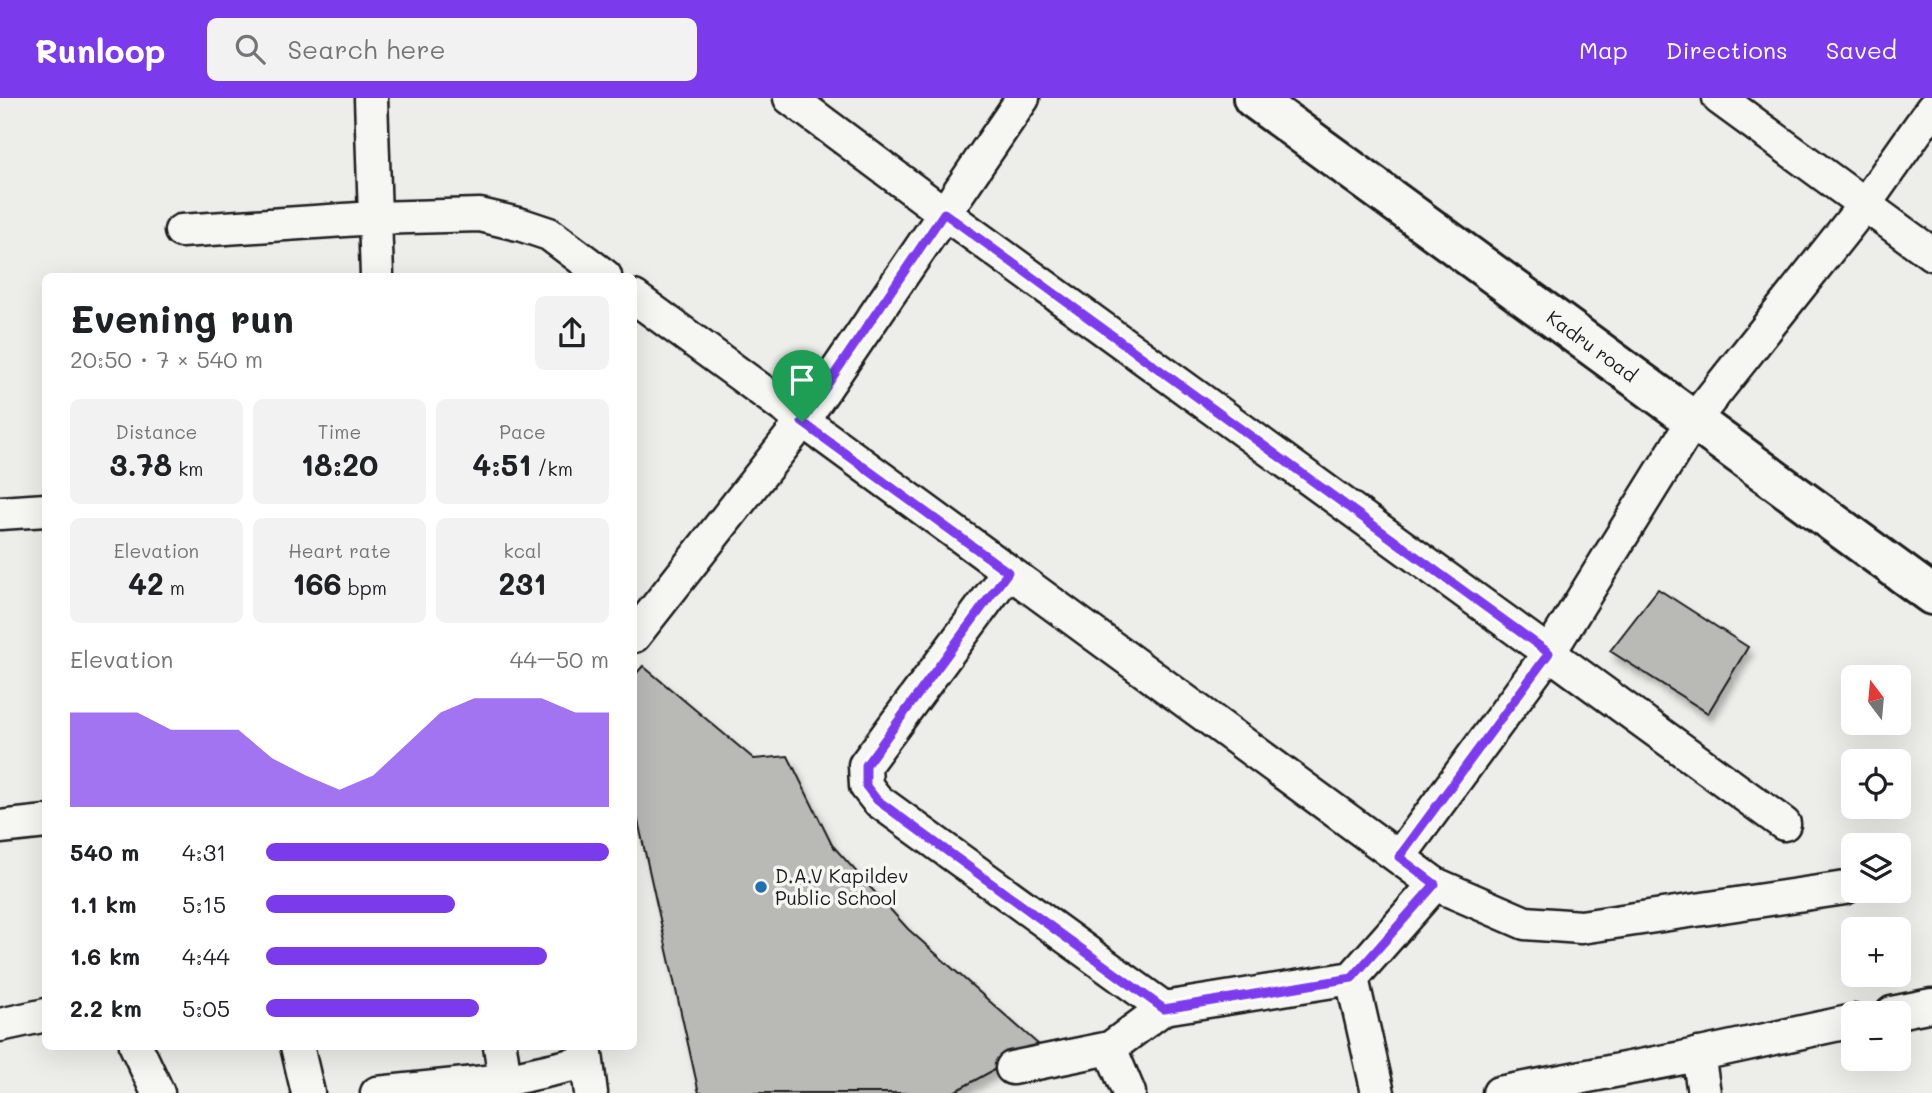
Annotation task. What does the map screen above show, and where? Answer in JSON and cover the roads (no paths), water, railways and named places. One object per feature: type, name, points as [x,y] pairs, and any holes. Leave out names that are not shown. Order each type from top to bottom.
[{"type":"main road","name":"Kadru road","points":[[1253,98],[1932,595]]},
{"type":"street","points":[[372,98],[377,273]]},
{"type":"street","points":[[790,98],[1784,824]]},
{"type":"street","points":[[637,632],[802,422],[1023,98]]},
{"type":"street","points":[[1719,98],[1932,254]]},
{"type":"street","points":[[1399,857],[1549,653],[1693,421],[1865,204],[1932,109]]},
{"type":"street","points":[[181,232],[374,218],[480,215],[549,234],[601,273]]},
{"type":"street","points":[[637,299],[1435,884],[1525,923],[1581,927],[1841,889]]},
{"type":"street","points":[[0,513],[42,510]]},
{"type":"street","points":[[1008,572],[866,765],[866,786],[877,800],[1164,1009]]},
{"type":"street","points":[[0,827],[42,822]]},
{"type":"street","points":[[1012,1068],[1110,1048],[1164,1009],[1352,978],[1435,884]]},
{"type":"street","points":[[1352,978],[1378,1093]]},
{"type":"street","points":[[1911,1009],[1932,1005]]},
{"type":"street","points":[[0,1026],[42,1016]]},
{"type":"street","points":[[1499,1093],[1572,1086],[1698,1054],[1841,1024]]},
{"type":"street","points":[[1110,1048],[1129,1093]]},
{"type":"street","points":[[138,1050],[158,1093]]},
{"type":"street","points":[[298,1050],[308,1093]]},
{"type":"street","points":[[501,1050],[505,1080]]},
{"type":"street","points":[[393,1092],[505,1080],[585,1054],[591,1093]]},
{"type":"street","points":[[1698,1054],[1704,1093]]},
{"type":"place","name":"D.A.V Kapildev Public School","points":[[761,887]]}]
